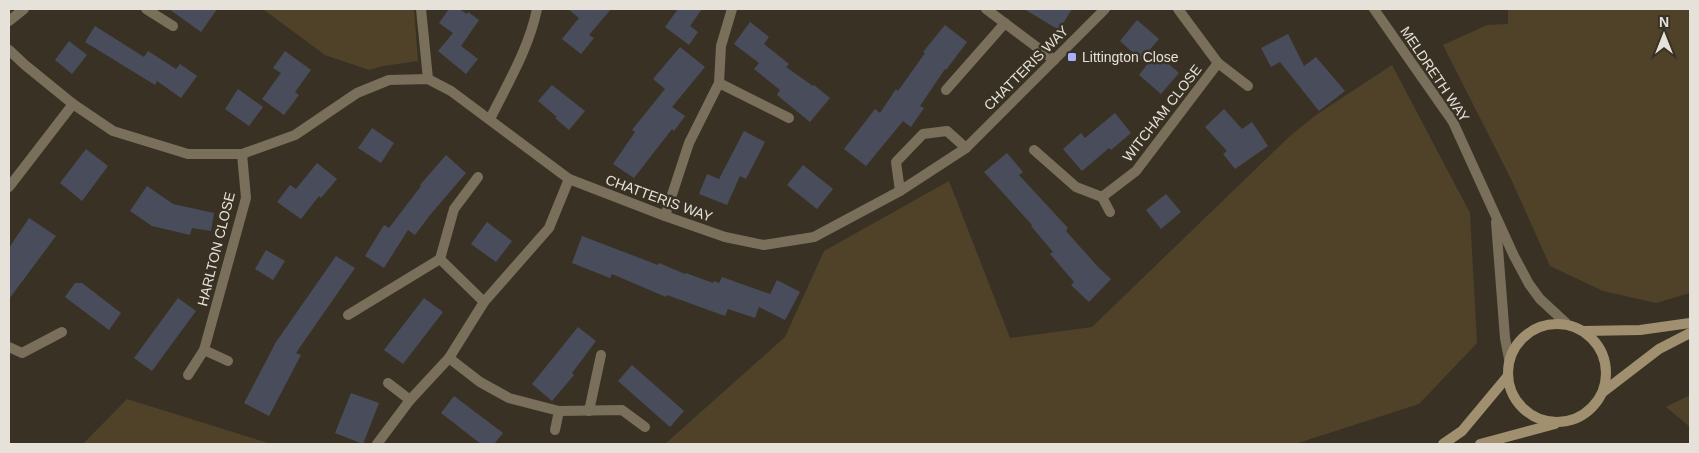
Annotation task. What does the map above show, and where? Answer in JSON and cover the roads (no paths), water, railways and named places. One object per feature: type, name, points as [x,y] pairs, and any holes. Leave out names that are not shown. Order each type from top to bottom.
[{"type":"main road","points":[[1480,444],[1564,422],[1579,418],[1593,407],[1603,392],[1606,382],[1606,366],[1601,350],[1592,337],[1566,323],[1548,323],[1527,333],[1516,344],[1509,359],[1507,377],[1518,404],[1533,416],[1549,422],[1564,422]]},
{"type":"main road","points":[[1584,331],[1640,330],[1690,323]]},
{"type":"main road","points":[[1603,392],[1659,349],[1690,333]]},
{"type":"main road","points":[[1443,444],[1462,431],[1507,377]]},
{"type":"street","points":[[9,21],[24,9]]},
{"type":"street","points":[[146,9],[173,26]]},
{"type":"street","points":[[422,9],[428,80]]},
{"type":"street","points":[[490,119],[520,59],[537,9]]},
{"type":"street","points":[[664,216],[688,144],[719,83],[722,46],[732,9]]},
{"type":"street","points":[[986,9],[1054,60]]},
{"type":"street","name":"CHATTERIS WAY","points":[[9,50],[73,104],[113,131],[188,154],[242,154],[295,135],[357,93],[390,80],[428,80],[451,91],[569,179],[664,216],[725,236],[764,245],[814,237],[900,191],[966,148],[1105,9]]},
{"type":"street","name":"WITCHAM CLOSE","points":[[1178,9],[1211,51],[1218,63],[1248,86]]},
{"type":"street","name":"MELDRETH WAY","points":[[1374,9],[1453,122],[1514,256],[1529,284],[1540,300],[1566,323]]},
{"type":"street","points":[[946,90],[1005,23]]},
{"type":"street","name":"WITCHAM CLOSE","points":[[1102,197],[1136,171],[1218,63]]},
{"type":"street","points":[[719,83],[790,118]]},
{"type":"street","points":[[9,188],[73,104]]},
{"type":"street","points":[[900,191],[896,162],[923,134],[947,131],[966,148]]},
{"type":"street","points":[[1034,150],[1076,187],[1102,197],[1110,212]]},
{"type":"street","name":"HARLTON CLOSE","points":[[188,375],[204,350],[246,198],[242,154]]},
{"type":"street","points":[[348,315],[440,259],[454,210],[478,177]]},
{"type":"street","points":[[377,444],[410,400],[449,358],[484,302],[549,228],[569,179]]},
{"type":"street","name":"MELDRETH WAY","points":[[1494,211],[1505,338],[1509,359]]},
{"type":"street","points":[[440,259],[484,302]]},
{"type":"street","points":[[9,347],[22,353],[62,332]]},
{"type":"street","points":[[204,350],[228,361]]},
{"type":"street","points":[[589,411],[601,355]]},
{"type":"street","points":[[449,358],[480,382],[509,398],[559,411],[622,410],[645,427]]},
{"type":"street","points":[[388,383],[410,400]]},
{"type":"street","points":[[556,430],[559,411]]},
{"type":"place","name":"Littington Close","points":[[1072,57]]}]
